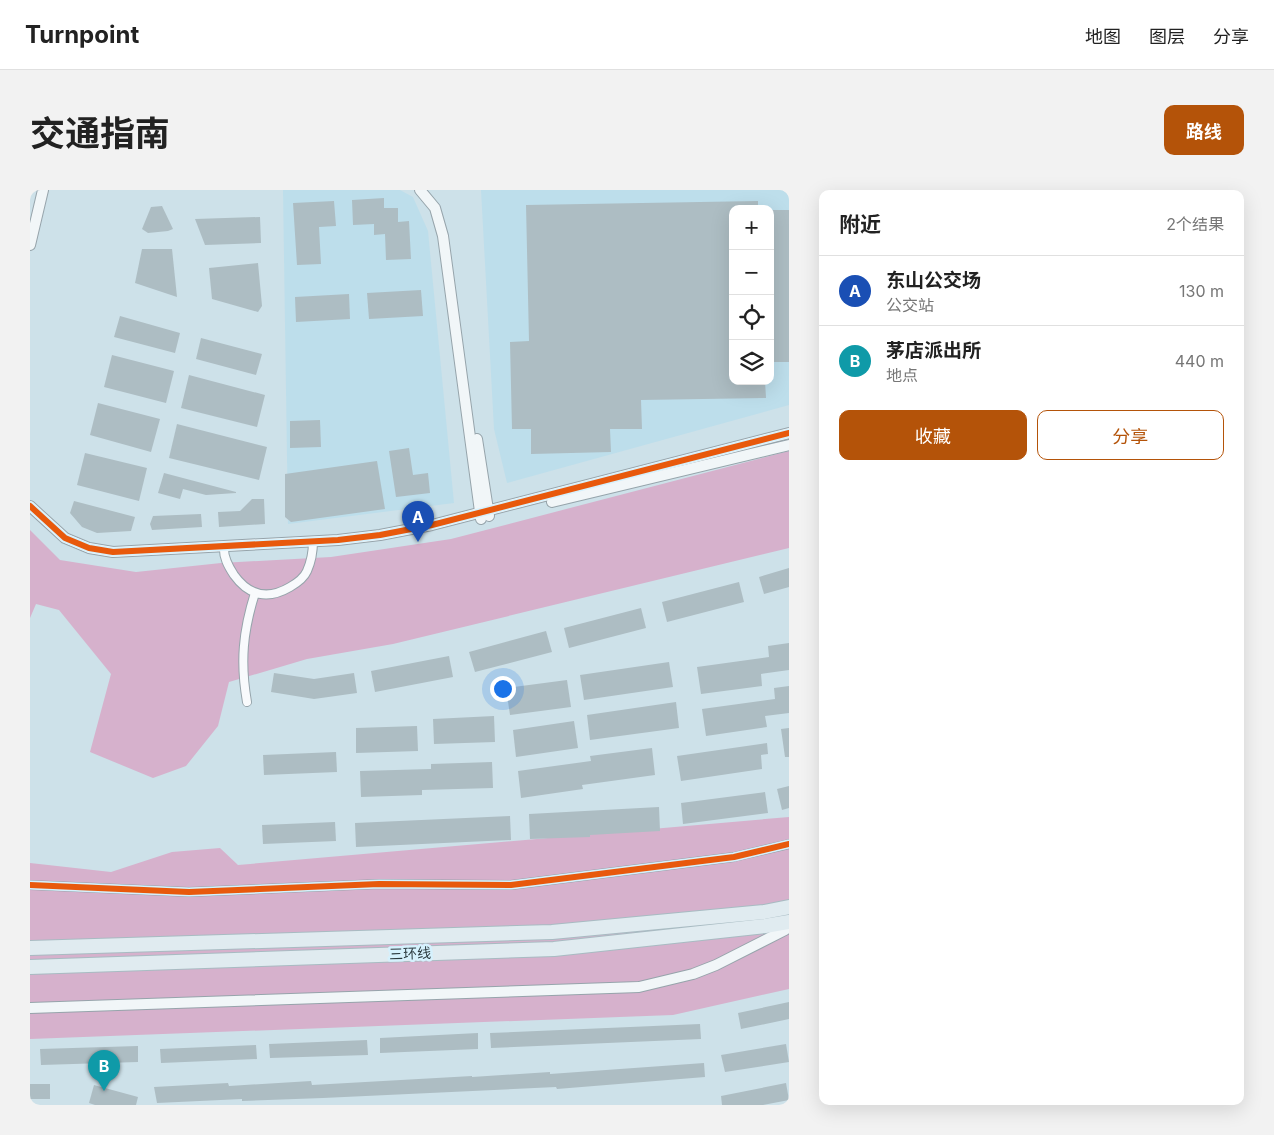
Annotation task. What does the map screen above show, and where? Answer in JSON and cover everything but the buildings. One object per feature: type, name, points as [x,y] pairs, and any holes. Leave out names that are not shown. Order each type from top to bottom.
[{"type":"highway","name":"三环线","points":[[30,946],[552,932],[764,912],[789,906]]},
{"type":"highway","name":"三环线","points":[[30,967],[554,949],[789,924]]},
{"type":"highway","points":[[30,974],[245,966],[284,957]]},
{"type":"street","points":[[30,218],[36,190]]},
{"type":"street","points":[[30,245],[43,190]]},
{"type":"street","points":[[420,190],[435,208],[443,236],[484,515]]},
{"type":"street","points":[[426,190],[439,206],[447,235],[484,515]]},
{"type":"street","points":[[484,515],[789,434]]},
{"type":"street","points":[[30,514],[62,544],[87,554],[112,558],[313,544],[380,535],[484,515],[789,445]]},
{"type":"street","points":[[30,506],[65,538],[88,548],[113,552],[224,550]]},
{"type":"street","points":[[224,550],[229,568],[247,589],[255,593],[275,594],[297,583],[306,573],[313,544]]},
{"type":"street","points":[[247,702],[243,680],[243,643],[245,627],[255,593]]},
{"type":"street","points":[[30,885],[189,892],[379,884],[511,885],[734,857],[789,844]]},
{"type":"street","points":[[30,1008],[639,987],[693,974],[716,965],[785,930],[789,924]]},
{"type":"shaded area","points":[[283,190],[400,190],[413,197],[428,231],[454,503],[288,524]]},
{"type":"shaded area","points":[[481,190],[789,190],[789,405],[507,483],[494,429]]},
{"type":"shaded area","points":[[789,451],[789,548],[393,644],[307,659],[229,682],[218,726],[186,766],[153,778],[90,752],[111,674],[59,610],[36,604],[30,618],[30,530],[60,560],[136,572],[221,563],[331,557],[451,539]]},
{"type":"shaded area","points":[[789,817],[789,989],[673,1015],[30,1039],[30,863],[111,872],[172,852],[220,848],[238,865]]},
{"type":"cycle path","points":[[30,506],[65,538],[89,548],[113,552],[338,540],[380,535],[432,525],[789,433]]},
{"type":"cycle path","points":[[30,885],[189,892],[379,884],[511,885],[734,857],[789,844]]},
{"type":"place","name":"东山公交场","points":[[418,542]]},
{"type":"place","name":"茅店派出所","points":[[104,1091]]}]
